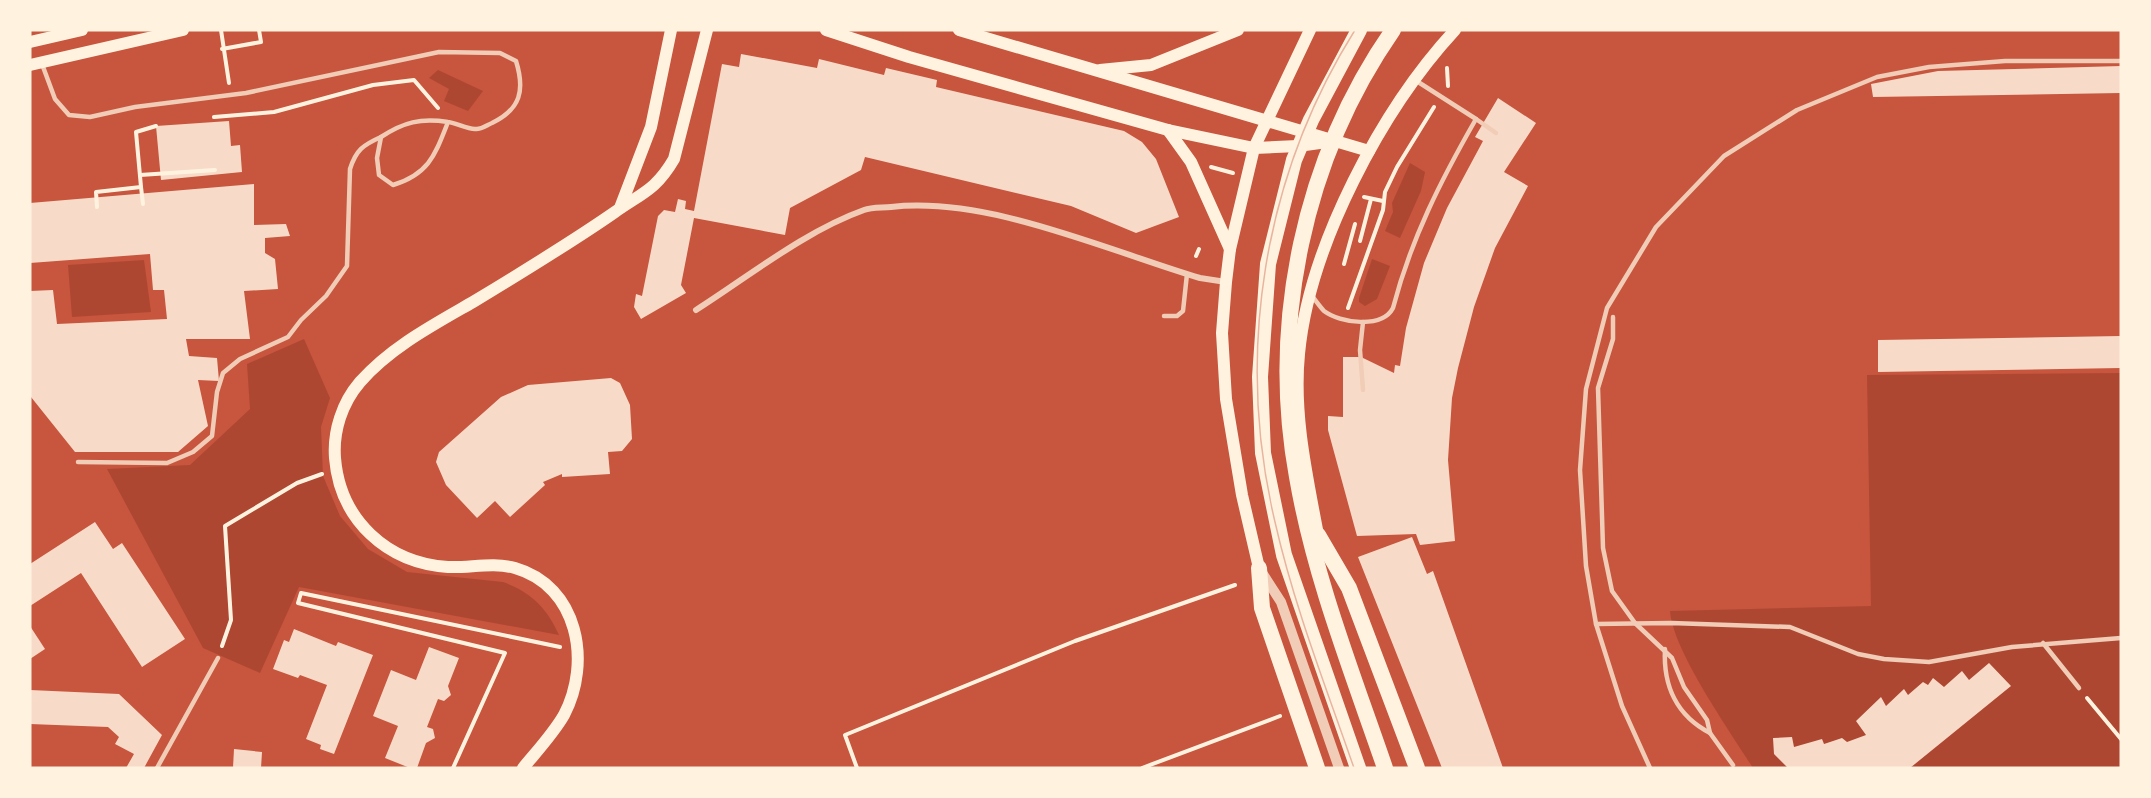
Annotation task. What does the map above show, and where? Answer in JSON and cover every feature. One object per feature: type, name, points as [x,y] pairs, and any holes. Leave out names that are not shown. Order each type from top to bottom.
[{"type":"highway","points":[[1358,768],[1284,555],[1263,453],[1260,377],[1268,264],[1294,160],[1311,120],[1359,30]]},
{"type":"highway","points":[[1387,768],[1327,597],[1305,518],[1290,436],[1287,355],[1295,277],[1314,196],[1342,120],[1360,83],[1393,30]]},
{"type":"highway","points":[[1318,535],[1350,588],[1417,768]]},
{"type":"highway","points":[[1259,568],[1262,608],[1317,768]]},
{"type":"main road","points":[[30,42],[82,30]]},
{"type":"main road","points":[[36,63],[183,30]]},
{"type":"main road","points":[[620,208],[651,127],[671,30]]},
{"type":"main road","points":[[523,768],[564,715],[575,686],[577,649],[569,613],[552,588],[525,572],[500,565],[431,565],[405,558],[382,545],[361,525],[345,500],[335,457],[338,426],[346,402],[359,383],[391,353],[568,245],[620,208],[649,192],[666,173],[674,159],[707,30]]},
{"type":"main road","points":[[826,30],[909,57],[1168,130],[1254,148],[1298,146],[1334,141]]},
{"type":"main road","points":[[959,30],[1369,151]]},
{"type":"main road","points":[[1093,70],[1150,65],[1238,30]]},
{"type":"main road","points":[[1259,568],[1242,495],[1226,399],[1222,333],[1226,282],[1230,249],[1254,148],[1310,30]]},
{"type":"main road","points":[[1334,141],[1355,100],[1398,30]]},
{"type":"main road","points":[[1318,535],[1303,451],[1298,402],[1299,353],[1311,294],[1329,236],[1369,151],[1414,80],[1455,30]]},
{"type":"main road","points":[[1168,130],[1191,162],[1230,249]]},
{"type":"street","points":[[696,310],[822,229],[866,209],[915,204],[975,211],[1031,224],[1187,274],[1226,282]]},
{"type":"street","points":[[1318,535],[1330,594],[1387,768]]},
{"type":"street","points":[[1259,568],[1281,602],[1339,768]]},
{"type":"lane","points":[[36,63],[55,99],[69,115],[90,117],[135,107],[232,95],[439,52],[500,53],[516,61],[522,83],[516,104],[500,119],[477,130],[448,122],[403,123],[361,146],[354,155],[350,169],[347,266],[326,296],[301,320],[288,337],[240,359],[223,373],[217,392],[212,436],[193,452],[167,463],[78,462]]},
{"type":"lane","points":[[1650,768],[1622,706],[1596,624],[1586,566],[1580,470],[1586,389],[1607,308],[1656,226],[1724,156],[1797,110],[1877,77],[1929,67],[2005,61],[2121,61]]},
{"type":"lane","points":[[1414,80],[1496,133]]},
{"type":"lane","points":[[1311,294],[1325,312],[1346,318],[1363,322],[1378,322],[1390,315],[1417,232],[1438,184],[1476,119]]},
{"type":"lane","points":[[381,137],[376,158],[379,175],[393,185],[411,180],[433,160],[448,122]]},
{"type":"lane","points":[[1164,316],[1177,316],[1183,311],[1187,274]]},
{"type":"lane","points":[[1613,316],[1613,339],[1598,388],[1602,548],[1612,591],[1635,623],[1672,658],[1684,687],[1707,720],[1710,733],[1732,767]]},
{"type":"lane","points":[[1363,322],[1360,350],[1363,390]]},
{"type":"lane","points":[[1596,624],[1790,627],[1858,654],[1906,661],[1940,661],[2043,644],[2121,638]]},
{"type":"lane","points":[[2043,644],[2079,688]]},
{"type":"lane","points":[[1665,649],[1666,674],[1675,705],[1700,728],[1710,733]]},
{"type":"lane","points":[[157,768],[218,658]]},
{"type":"path","points":[[221,30],[222,49],[232,95]]},
{"type":"path","points":[[222,49],[261,42],[259,30]]},
{"type":"path","points":[[1346,318],[1383,210],[1383,201],[1397,167],[1449,84],[1446,70],[1450,61]]},
{"type":"path","points":[[214,117],[274,112],[373,85],[414,80],[428,93],[448,122]]},
{"type":"path","points":[[143,204],[136,132],[156,126]]},
{"type":"path","points":[[140,175],[215,170]]},
{"type":"path","points":[[97,207],[96,192],[141,187]]},
{"type":"path","points":[[1360,204],[1362,196],[1383,201]]},
{"type":"path","points":[[1360,241],[1371,198]]},
{"type":"path","points":[[1344,264],[1355,222]]},
{"type":"path","points":[[1196,256],[1199,249]]},
{"type":"path","points":[[218,658],[231,620],[225,526],[297,483],[322,474]]},
{"type":"path","points":[[857,768],[845,735],[1055,648],[1235,585]]},
{"type":"path","points":[[453,768],[505,653],[298,603],[301,593],[562,648]]},
{"type":"path","points":[[2079,688],[2121,739]]},
{"type":"path","points":[[1142,768],[1281,716]]},
{"type":"shaded area","points":[[438,70],[483,91],[468,111],[444,101],[449,89],[429,78]]},
{"type":"shaded area","points":[[1410,163],[1425,172],[1421,191],[1400,238],[1385,231],[1393,212],[1392,203]]},
{"type":"shaded area","points":[[1372,259],[1390,266],[1377,299],[1365,306],[1359,302],[1359,298]]},
{"type":"shaded area","points":[[144,260],[151,312],[72,317],[68,265]]},
{"type":"shaded area","points":[[304,339],[330,398],[321,427],[323,476],[340,516],[368,549],[407,572],[503,582],[513,586],[537,602],[559,635],[299,587],[260,673],[203,648],[107,469],[190,465],[250,409],[247,364]]},
{"type":"shaded area","points":[[2121,373],[2121,768],[1753,768],[1717,713],[1692,668],[1673,628],[1670,611],[1871,606],[1867,375]]},
{"type":"building","points":[[741,54],[817,68],[819,59],[884,75],[886,68],[937,80],[936,87],[1124,131],[1142,142],[1156,159],[1179,217],[1136,233],[1071,206],[865,157],[861,170],[790,208],[785,235],[694,218],[681,285],[686,293],[641,319],[634,307],[636,294],[642,296],[658,216],[664,210],[675,212],[678,199],[686,201],[685,209],[694,211],[722,64],[739,67]]},
{"type":"building","points":[[2121,66],[2121,93],[1873,97],[1871,84],[1938,71]]},
{"type":"building","points":[[1498,98],[1536,123],[1504,172],[1528,186],[1495,248],[1474,307],[1452,398],[1448,460],[1455,541],[1420,545],[1416,534],[1357,536],[1328,430],[1328,416],[1343,417],[1343,357],[1361,357],[1394,373],[1395,365],[1400,366],[1406,328],[1424,263],[1447,208],[1483,141],[1475,137]]},
{"type":"building","points":[[229,121],[231,146],[240,145],[242,172],[161,180],[156,126]]},
{"type":"building","points":[[254,184],[254,225],[286,224],[290,236],[265,238],[265,253],[275,259],[278,289],[244,291],[250,339],[186,339],[189,356],[217,358],[219,381],[198,380],[208,426],[178,452],[75,452],[31,397],[30,291],[53,290],[57,324],[167,319],[164,290],[153,290],[150,254],[30,263],[30,203]]},
{"type":"building","points":[[2121,336],[2121,368],[1878,372],[1878,340]]},
{"type":"building","points":[[611,378],[620,383],[630,405],[632,439],[622,451],[608,452],[610,474],[562,477],[562,474],[543,482],[545,485],[510,517],[495,501],[477,518],[446,485],[436,462],[439,452],[501,397],[528,385]]},
{"type":"building","points":[[95,522],[113,549],[122,543],[185,639],[142,667],[81,573],[30,606],[30,564]]},
{"type":"building","points":[[1412,537],[1427,574],[1433,571],[1503,768],[1442,768],[1358,557]]},
{"type":"building","points":[[30,626],[45,649],[30,659]]},
{"type":"building","points":[[294,629],[336,646],[338,642],[373,655],[334,754],[320,749],[321,745],[306,739],[327,685],[300,675],[298,678],[273,669],[284,640],[289,642]]},
{"type":"building","points":[[429,647],[459,658],[448,686],[451,695],[444,701],[438,699],[427,727],[433,729],[435,738],[426,743],[417,768],[410,768],[385,758],[398,726],[373,716],[391,670],[416,680]]},
{"type":"building","points":[[1989,663],[2011,686],[1910,768],[1788,768],[1774,754],[1773,738],[1792,737],[1794,747],[1822,739],[1824,744],[1842,738],[1847,742],[1866,735],[1856,721],[1881,697],[1886,706],[1904,689],[1908,695],[1923,682],[1928,685],[1933,678],[1944,687],[1962,671],[1969,680]]},
{"type":"building","points":[[30,690],[119,694],[162,735],[144,768],[126,768],[134,754],[115,744],[119,737],[108,727],[30,724]]},
{"type":"building","points":[[234,749],[262,752],[261,768],[233,768]]},
{"type":"tram line","points":[[1354,768],[1291,584],[1275,522],[1263,459],[1258,395],[1258,331],[1266,268],[1279,206],[1298,145],[1324,86],[1355,30]]}]
